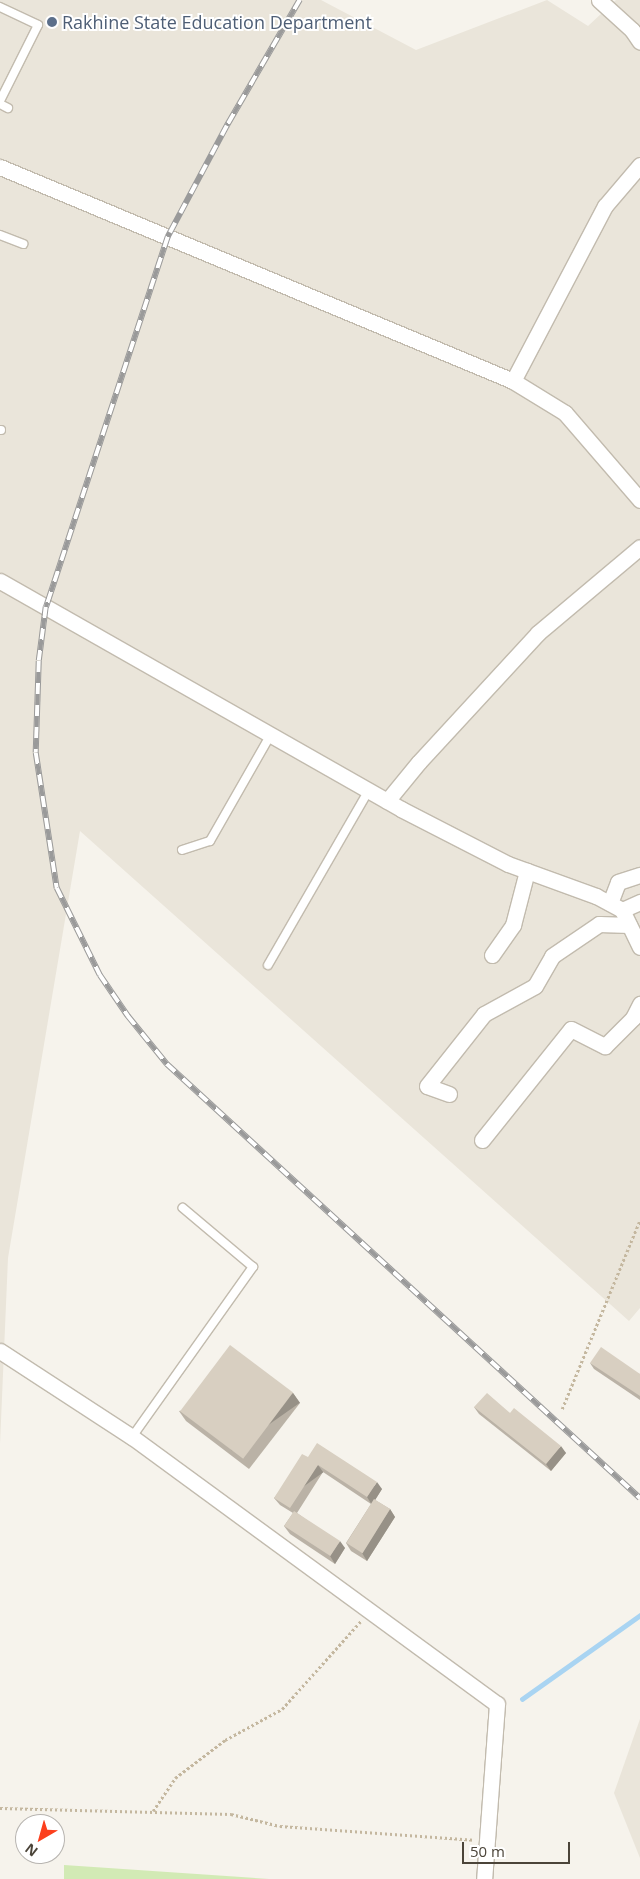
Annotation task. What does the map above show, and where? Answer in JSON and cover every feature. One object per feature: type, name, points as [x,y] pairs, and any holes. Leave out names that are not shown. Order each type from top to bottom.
[{"type":"street","points":[[599,0],[632,30],[640,42]]},
{"type":"street","points":[[513,381],[605,206],[640,165]]},
{"type":"street","points":[[0,167],[513,381],[566,413],[640,500]]},
{"type":"street","points":[[387,801],[419,762],[538,633],[640,547]]},
{"type":"street","points":[[0,581],[387,801],[527,870],[616,907],[629,925],[640,948]]},
{"type":"street","points":[[492,955],[513,926],[527,870]]},
{"type":"street","points":[[616,907],[618,882],[640,875]]},
{"type":"street","points":[[616,907],[640,902]]},
{"type":"street","points":[[449,1094],[428,1086],[484,1014],[534,986],[552,956],[599,924],[629,925]]},
{"type":"street","points":[[482,1140],[571,1029],[604,1046],[633,1018],[640,1004]]},
{"type":"street","points":[[0,1351],[132,1437],[497,1704],[484,1879]]},
{"type":"lane","points":[[0,7],[38,25],[0,103],[8,108]]},
{"type":"lane","points":[[0,235],[22,244]]},
{"type":"lane","points":[[182,850],[210,841],[271,734]]},
{"type":"lane","points":[[268,965],[369,790]]},
{"type":"lane","points":[[132,1437],[253,1267],[182,1208]]},
{"type":"path","points":[[562,1409],[640,1220]]},
{"type":"path","points":[[153,1811],[176,1778],[224,1740],[282,1710],[370,1611]]},
{"type":"path","points":[[0,1808],[231,1814],[280,1826],[471,1838],[486,1851]]},
{"type":"shaded area","points":[[0,0],[321,0],[416,50],[547,0],[588,26],[616,0],[640,0],[640,1308],[629,1321],[80,831],[8,1258],[0,1444]]},
{"type":"shaded area","points":[[640,1719],[640,1858],[614,1793]]},
{"type":"green space","points":[[64,1865],[269,1879],[64,1879]]},
{"type":"building","points":[[230,1345],[293,1393],[243,1459],[180,1411]]},
{"type":"building","points":[[601,1347],[640,1374],[640,1396],[590,1363]]},
{"type":"building","points":[[487,1393],[510,1413],[514,1408],[561,1446],[546,1464],[474,1407]]},
{"type":"building","points":[[317,1443],[377,1482],[367,1497],[318,1465],[290,1508],[274,1498],[302,1454],[308,1457]]},
{"type":"building","points":[[374,1499],[390,1509],[363,1553],[346,1543]]},
{"type":"building","points":[[294,1511],[340,1541],[330,1556],[284,1526]]},
{"type":"waterway","points":[[522,1699],[640,1615]]},
{"type":"railway","points":[[300,0],[227,126],[168,237],[46,607],[39,661],[36,753],[57,888],[100,975],[128,1016],[167,1064],[640,1498]]},
{"type":"place","name":"Rakhine State Education Department","points":[[52,22]]}]
